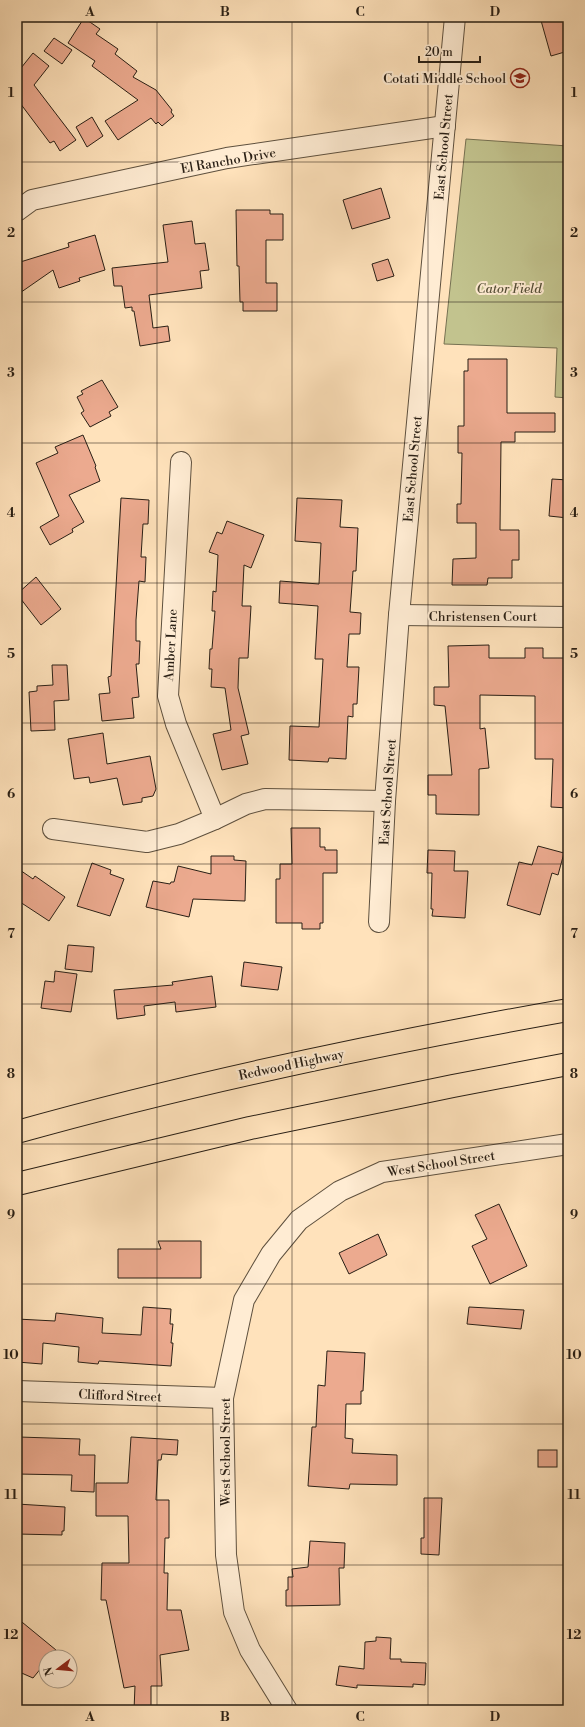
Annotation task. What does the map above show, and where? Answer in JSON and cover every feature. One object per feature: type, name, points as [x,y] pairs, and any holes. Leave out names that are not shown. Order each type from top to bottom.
[{"type":"highway","name":"Redwood Highway","points":[[17,1132],[112,1105],[280,1066],[568,1010]]},
{"type":"highway","points":[[17,1184],[250,1128],[568,1064]]},
{"type":"street","name":"East School Street","points":[[379,922],[385,801],[399,615],[455,17]]},
{"type":"street","name":"El Rancho Drive","points":[[17,211],[32,200],[227,158],[445,126]]},
{"type":"street","name":"Amber Lane","points":[[181,462],[168,696],[176,724],[215,819]]},
{"type":"street","name":"Christensen Court","points":[[399,615],[568,616]]},
{"type":"street","points":[[53,829],[147,842],[179,834],[246,804],[265,800],[385,801]]},
{"type":"street","name":"West School Street","points":[[287,1710],[250,1650],[234,1612],[226,1555],[223,1398],[244,1300],[271,1254],[299,1220],[340,1191],[382,1172],[568,1144]]},
{"type":"street","name":"Clifford Street","points":[[17,1391],[223,1398]]},
{"type":"green space","name":"Cator Field","points":[[466,139],[568,146],[568,398],[555,397],[557,348],[444,344]]},
{"type":"building","points":[[540,17],[568,17],[568,51],[551,56]]},
{"type":"building","points":[[84,18],[100,29],[96,34],[118,49],[115,54],[137,71],[133,77],[156,90],[172,110],[171,112],[174,116],[162,126],[158,122],[156,124],[151,118],[118,140],[105,121],[138,100],[92,66],[95,61],[68,43]]},
{"type":"building","points":[[54,38],[72,50],[62,64],[44,51]]},
{"type":"building","points":[[33,53],[49,66],[34,85],[76,140],[60,151],[54,141],[50,143],[17,99],[17,73]]},
{"type":"building","points":[[92,117],[103,136],[87,147],[76,127]]},
{"type":"building","points":[[381,188],[390,218],[352,229],[343,200]]},
{"type":"building","points":[[236,210],[270,210],[270,214],[283,214],[283,240],[266,240],[266,283],[277,283],[277,311],[243,311],[243,302],[240,302],[239,266],[237,266]]},
{"type":"building","points":[[192,221],[195,244],[205,243],[209,270],[200,271],[202,288],[149,295],[153,328],[168,326],[170,341],[140,346],[134,311],[132,311],[132,307],[125,308],[122,286],[114,286],[112,268],[168,262],[163,225]]},
{"type":"building","points":[[95,235],[105,270],[79,278],[80,281],[59,288],[53,270],[17,295],[17,263],[69,247],[68,243]]},
{"type":"building","points":[[388,259],[394,276],[377,281],[372,264]]},
{"type":"building","points":[[468,359],[507,359],[507,413],[555,413],[555,432],[515,432],[515,442],[501,442],[500,530],[519,530],[519,560],[512,560],[512,578],[488,578],[487,585],[452,585],[453,559],[476,558],[476,523],[457,523],[457,504],[461,504],[462,453],[458,453],[458,426],[464,426],[464,371],[468,371]]},
{"type":"building","points":[[102,380],[118,407],[109,412],[111,416],[90,427],[81,413],[84,411],[77,397],[83,394],[81,391]]},
{"type":"building","points":[[83,435],[96,466],[95,467],[100,481],[69,495],[84,522],[72,529],[73,532],[50,545],[40,527],[59,516],[36,463],[58,453],[55,447]]},
{"type":"building","points":[[552,479],[568,480],[568,518],[549,516]]},
{"type":"building","points":[[121,498],[149,500],[148,524],[143,524],[141,557],[146,557],[145,582],[139,581],[136,620],[136,641],[140,641],[139,664],[136,664],[139,697],[132,698],[134,718],[102,721],[99,694],[110,693],[108,677],[111,676]]},
{"type":"building","points":[[297,498],[342,500],[340,527],[358,528],[356,571],[353,571],[350,612],[361,613],[360,634],[349,634],[347,667],[359,667],[357,704],[353,704],[353,717],[348,716],[346,759],[329,758],[328,762],[289,760],[290,726],[319,727],[323,659],[315,659],[318,606],[279,603],[280,581],[319,584],[321,543],[295,541]]},
{"type":"building","points":[[227,521],[264,535],[251,568],[244,565],[242,606],[251,606],[248,658],[239,658],[238,688],[249,734],[241,736],[248,764],[222,770],[213,734],[231,730],[225,688],[211,687],[212,669],[209,669],[210,649],[212,649],[215,611],[212,611],[213,591],[216,592],[218,555],[209,552],[217,532],[222,534]]},
{"type":"building","points":[[36,577],[61,609],[41,625],[17,594]]},
{"type":"building","points":[[489,645],[489,658],[525,658],[525,648],[543,648],[543,658],[568,658],[568,808],[551,807],[553,759],[535,759],[535,696],[480,695],[480,729],[485,728],[489,768],[479,769],[479,815],[436,814],[436,795],[428,795],[428,775],[452,775],[445,706],[434,705],[434,687],[449,687],[448,646]]},
{"type":"building","points":[[52,665],[67,665],[69,700],[54,701],[55,730],[31,731],[29,692],[37,691],[37,686],[53,685]]},
{"type":"building","points":[[103,733],[107,764],[150,756],[156,789],[153,796],[142,798],[142,802],[123,805],[117,778],[90,783],[89,777],[74,779],[68,739]]},
{"type":"building","points":[[291,828],[320,828],[320,847],[325,847],[325,850],[337,850],[337,873],[323,873],[323,923],[320,923],[320,929],[302,929],[302,923],[276,923],[276,879],[280,879],[280,864],[292,864]]},
{"type":"building","points":[[538,846],[564,853],[558,875],[552,873],[540,915],[507,905],[519,862],[532,865]]},
{"type":"building","points":[[428,850],[455,851],[454,871],[468,871],[465,918],[432,916],[432,873],[427,873]]},
{"type":"building","points":[[211,856],[234,856],[234,860],[246,861],[245,901],[193,899],[189,917],[146,907],[153,881],[170,884],[171,882],[174,882],[178,866],[211,874]]},
{"type":"building","points":[[92,863],[111,870],[110,874],[124,879],[110,916],[77,906]]},
{"type":"building","points":[[17,868],[33,879],[35,876],[65,897],[49,921],[17,900]]},
{"type":"building","points":[[68,945],[94,947],[92,972],[65,969]]},
{"type":"building","points":[[244,962],[282,967],[278,990],[241,986]]},
{"type":"building","points":[[55,971],[77,974],[71,1012],[41,1008],[45,981],[54,982]]},
{"type":"building","points":[[212,976],[216,1007],[176,1012],[175,1002],[144,1006],[145,1015],[117,1019],[114,990],[173,985],[172,982]]},
{"type":"building","points":[[499,1204],[527,1266],[490,1284],[472,1246],[487,1239],[475,1215]]},
{"type":"building","points":[[378,1234],[387,1255],[349,1274],[339,1253]]},
{"type":"building","points":[[158,1241],[201,1241],[201,1278],[118,1278],[118,1249],[161,1249]]},
{"type":"building","points":[[143,1307],[171,1309],[170,1324],[173,1324],[171,1343],[173,1343],[171,1366],[99,1361],[98,1364],[78,1362],[79,1347],[43,1343],[42,1364],[17,1362],[17,1319],[55,1321],[56,1313],[103,1318],[102,1333],[141,1335]]},
{"type":"building","points":[[469,1307],[524,1310],[521,1329],[467,1324]]},
{"type":"building","points":[[327,1351],[365,1353],[361,1404],[346,1404],[345,1438],[353,1439],[352,1453],[397,1455],[397,1485],[350,1484],[349,1489],[308,1486],[312,1427],[316,1427],[318,1385],[325,1386]]},
{"type":"building","points":[[19,1437],[80,1439],[79,1455],[95,1455],[94,1492],[71,1491],[72,1475],[17,1474],[17,1443],[19,1443]]},
{"type":"building","points":[[131,1437],[178,1440],[177,1455],[162,1454],[161,1460],[158,1460],[156,1500],[169,1500],[169,1538],[165,1538],[164,1573],[168,1573],[167,1610],[181,1610],[189,1650],[160,1655],[162,1686],[151,1686],[151,1710],[134,1710],[135,1686],[124,1688],[106,1600],[101,1600],[102,1563],[129,1563],[128,1516],[96,1516],[96,1483],[128,1483]]},
{"type":"building","points":[[538,1450],[557,1450],[557,1467],[538,1467]]},
{"type":"building","points":[[424,1498],[442,1498],[439,1555],[421,1554],[421,1538],[424,1538]]},
{"type":"building","points":[[17,1504],[65,1507],[64,1531],[62,1531],[62,1535],[17,1534]]},
{"type":"building","points":[[310,1541],[345,1543],[344,1568],[339,1568],[340,1605],[286,1606],[288,1577],[293,1577],[292,1569],[308,1567]]},
{"type":"building","points":[[17,1618],[55,1649],[38,1649],[38,1672],[33,1678],[17,1671]]},
{"type":"building","points":[[376,1637],[391,1638],[390,1659],[401,1659],[401,1662],[426,1663],[425,1685],[413,1684],[413,1687],[357,1685],[357,1688],[336,1685],[339,1666],[364,1669],[365,1642],[376,1641]]},
{"type":"place","name":"Cotati Middle School","points":[[520,78]]}]
